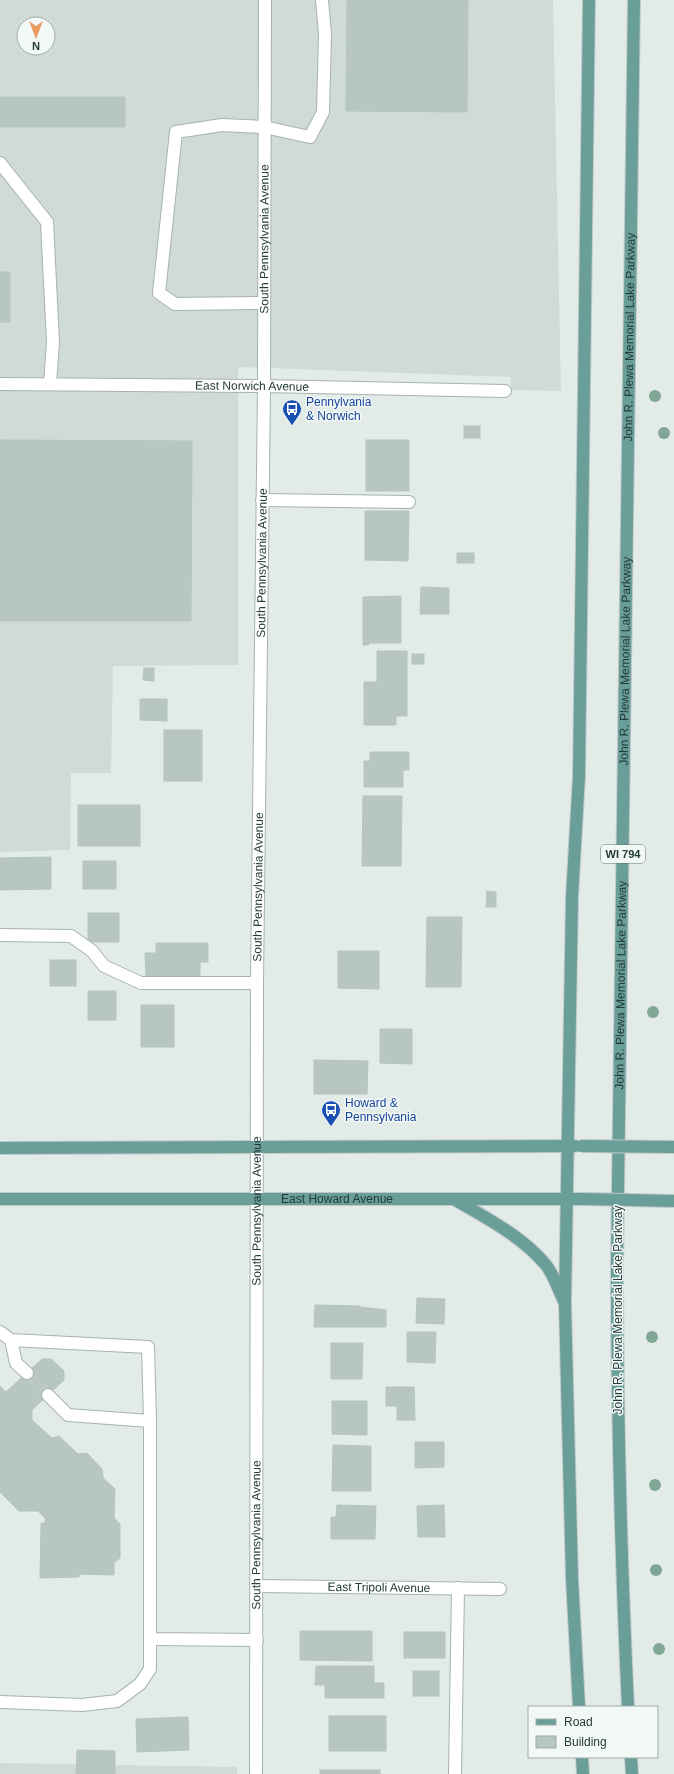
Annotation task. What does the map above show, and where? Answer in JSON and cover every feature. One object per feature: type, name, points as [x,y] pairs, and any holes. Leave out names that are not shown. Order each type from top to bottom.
[{"type":"main road","points":[[579,1706],[572,1572],[565,1303],[572,897],[579,776],[589,0]]},
{"type":"main road","name":"John R. Plewa Memorial Lake Parkway","points":[[628,1706],[622,1582],[618,1419],[617,1263],[634,0]]},
{"type":"main road","points":[[0,1148],[674,1147]]},
{"type":"main road","name":"East Howard Avenue","points":[[0,1199],[584,1199],[674,1201]]},
{"type":"main road","points":[[453,1199],[493,1222],[531,1249],[547,1266],[565,1303]]},
{"type":"main road","points":[[582,1758],[583,1774]]},
{"type":"main road","points":[[631,1758],[632,1774]]},
{"type":"street","name":"South Pennsylvania Avenue","points":[[256,1774],[258,1586],[257,983],[264,386],[265,0]]},
{"type":"street","points":[[264,303],[175,304],[159,293],[176,132],[222,125],[264,127],[310,137],[323,112],[325,34],[322,0]]},
{"type":"street","points":[[0,163],[47,222],[53,342],[50,384]]},
{"type":"street","name":"East Norwich Avenue","points":[[0,384],[264,386],[505,391]]},
{"type":"street","points":[[262,500],[409,502]]},
{"type":"street","points":[[0,935],[71,936],[92,951],[104,966],[141,983],[257,983]]},
{"type":"street","points":[[0,1332],[11,1340],[148,1347],[150,1421],[150,1669],[140,1684],[117,1701],[82,1705],[0,1702]]},
{"type":"street","points":[[11,1340],[16,1363],[27,1373]]},
{"type":"street","points":[[48,1395],[68,1415],[150,1421]]},
{"type":"street","name":"East Tripoli Avenue","points":[[258,1586],[500,1589]]},
{"type":"street","points":[[455,1774],[458,1588]]},
{"type":"street","points":[[150,1640],[257,1640]]},
{"type":"shaded area","points":[[0,0],[553,0],[561,391],[510,390],[511,377],[238,367],[238,665],[113,666],[111,773],[71,773],[70,850],[0,852]]},
{"type":"shaded area","points":[[0,1763],[237,1767],[237,1774],[0,1774]]},
{"type":"building","points":[[347,0],[468,0],[467,112],[346,111]]},
{"type":"building","points":[[0,97],[125,97],[125,127],[0,127]]},
{"type":"building","points":[[0,272],[10,272],[10,322],[0,322]]},
{"type":"building","points":[[464,426],[480,426],[480,438],[464,438]]},
{"type":"building","points":[[0,440],[192,441],[191,621],[0,621]]},
{"type":"building","points":[[366,440],[409,440],[409,491],[366,491]]},
{"type":"building","points":[[365,511],[409,511],[408,561],[365,560]]},
{"type":"building","points":[[457,553],[474,553],[474,563],[457,563]]},
{"type":"building","points":[[421,587],[449,588],[449,614],[420,614]]},
{"type":"building","points":[[401,596],[401,643],[369,643],[369,645],[363,645],[363,597]]},
{"type":"building","points":[[377,651],[407,651],[407,716],[396,716],[396,725],[364,725],[364,682],[377,682]]},
{"type":"building","points":[[412,654],[424,654],[424,664],[412,664]]},
{"type":"building","points":[[144,668],[154,668],[154,681],[143,680]]},
{"type":"building","points":[[140,699],[167,699],[167,721],[140,720]]},
{"type":"building","points":[[164,730],[202,730],[202,781],[164,781]]},
{"type":"building","points":[[370,752],[409,752],[409,770],[403,770],[403,787],[364,787],[364,761],[370,761]]},
{"type":"building","points":[[363,796],[402,796],[401,866],[362,866]]},
{"type":"building","points":[[78,805],[140,805],[140,846],[78,846]]},
{"type":"building","points":[[51,857],[51,889],[0,890],[0,858]]},
{"type":"building","points":[[83,861],[116,861],[116,889],[83,889]]},
{"type":"building","points":[[487,891],[496,892],[496,907],[486,907]]},
{"type":"building","points":[[88,913],[119,913],[119,942],[88,942]]},
{"type":"building","points":[[427,917],[462,917],[461,987],[426,987]]},
{"type":"building","points":[[156,943],[208,943],[208,962],[200,962],[200,979],[146,979],[145,953],[156,953]]},
{"type":"building","points":[[338,951],[379,951],[379,989],[338,988]]},
{"type":"building","points":[[50,960],[76,960],[76,986],[50,986]]},
{"type":"building","points":[[88,991],[116,991],[116,1020],[88,1020]]},
{"type":"building","points":[[141,1005],[174,1005],[174,1047],[141,1047]]},
{"type":"building","points":[[380,1029],[412,1029],[412,1064],[380,1063]]},
{"type":"building","points":[[314,1060],[368,1061],[367,1094],[314,1094]]},
{"type":"building","points":[[417,1298],[445,1299],[444,1324],[416,1323]]},
{"type":"building","points":[[315,1305],[360,1306],[386,1310],[386,1327],[314,1327]]},
{"type":"building","points":[[407,1332],[436,1332],[435,1363],[407,1362]]},
{"type":"building","points":[[331,1343],[363,1343],[362,1379],[331,1379]]},
{"type":"building","points":[[42,1359],[51,1359],[64,1371],[64,1380],[32,1410],[32,1420],[52,1438],[59,1436],[78,1454],[87,1453],[102,1469],[103,1478],[115,1489],[114,1518],[120,1524],[120,1558],[114,1563],[114,1575],[79,1574],[79,1577],[40,1578],[41,1523],[45,1523],[45,1518],[38,1511],[19,1511],[0,1492],[0,1386],[6,1392]]},
{"type":"building","points":[[386,1387],[414,1387],[415,1420],[397,1420],[397,1406],[386,1406]]},
{"type":"building","points":[[332,1401],[367,1401],[367,1435],[332,1434]]},
{"type":"building","points":[[415,1442],[444,1442],[444,1467],[415,1468]]},
{"type":"building","points":[[333,1445],[371,1446],[371,1491],[332,1491]]},
{"type":"building","points":[[337,1505],[376,1506],[375,1539],[331,1539],[331,1517],[336,1517]]},
{"type":"building","points":[[444,1505],[445,1537],[418,1537],[417,1506]]},
{"type":"building","points":[[300,1631],[372,1631],[372,1661],[300,1660]]},
{"type":"building","points":[[404,1632],[445,1632],[445,1658],[404,1658]]},
{"type":"building","points":[[316,1666],[374,1666],[374,1683],[384,1683],[384,1698],[325,1698],[325,1685],[315,1685]]},
{"type":"building","points":[[413,1671],[439,1671],[439,1696],[413,1696]]},
{"type":"building","points":[[329,1716],[386,1716],[386,1751],[329,1751]]},
{"type":"building","points":[[188,1717],[189,1750],[137,1752],[136,1719]]},
{"type":"building","points":[[77,1750],[115,1751],[115,1774],[76,1774]]},
{"type":"building","points":[[320,1770],[380,1770],[380,1774],[320,1774]]},
{"type":"tunnel","points":[[27,1373],[48,1395]]},
{"type":"place","name":"Pennylvania & Norwich","points":[[292,426]]},
{"type":"place","name":"Howard & Pennsylvania","points":[[331,1127]]}]
